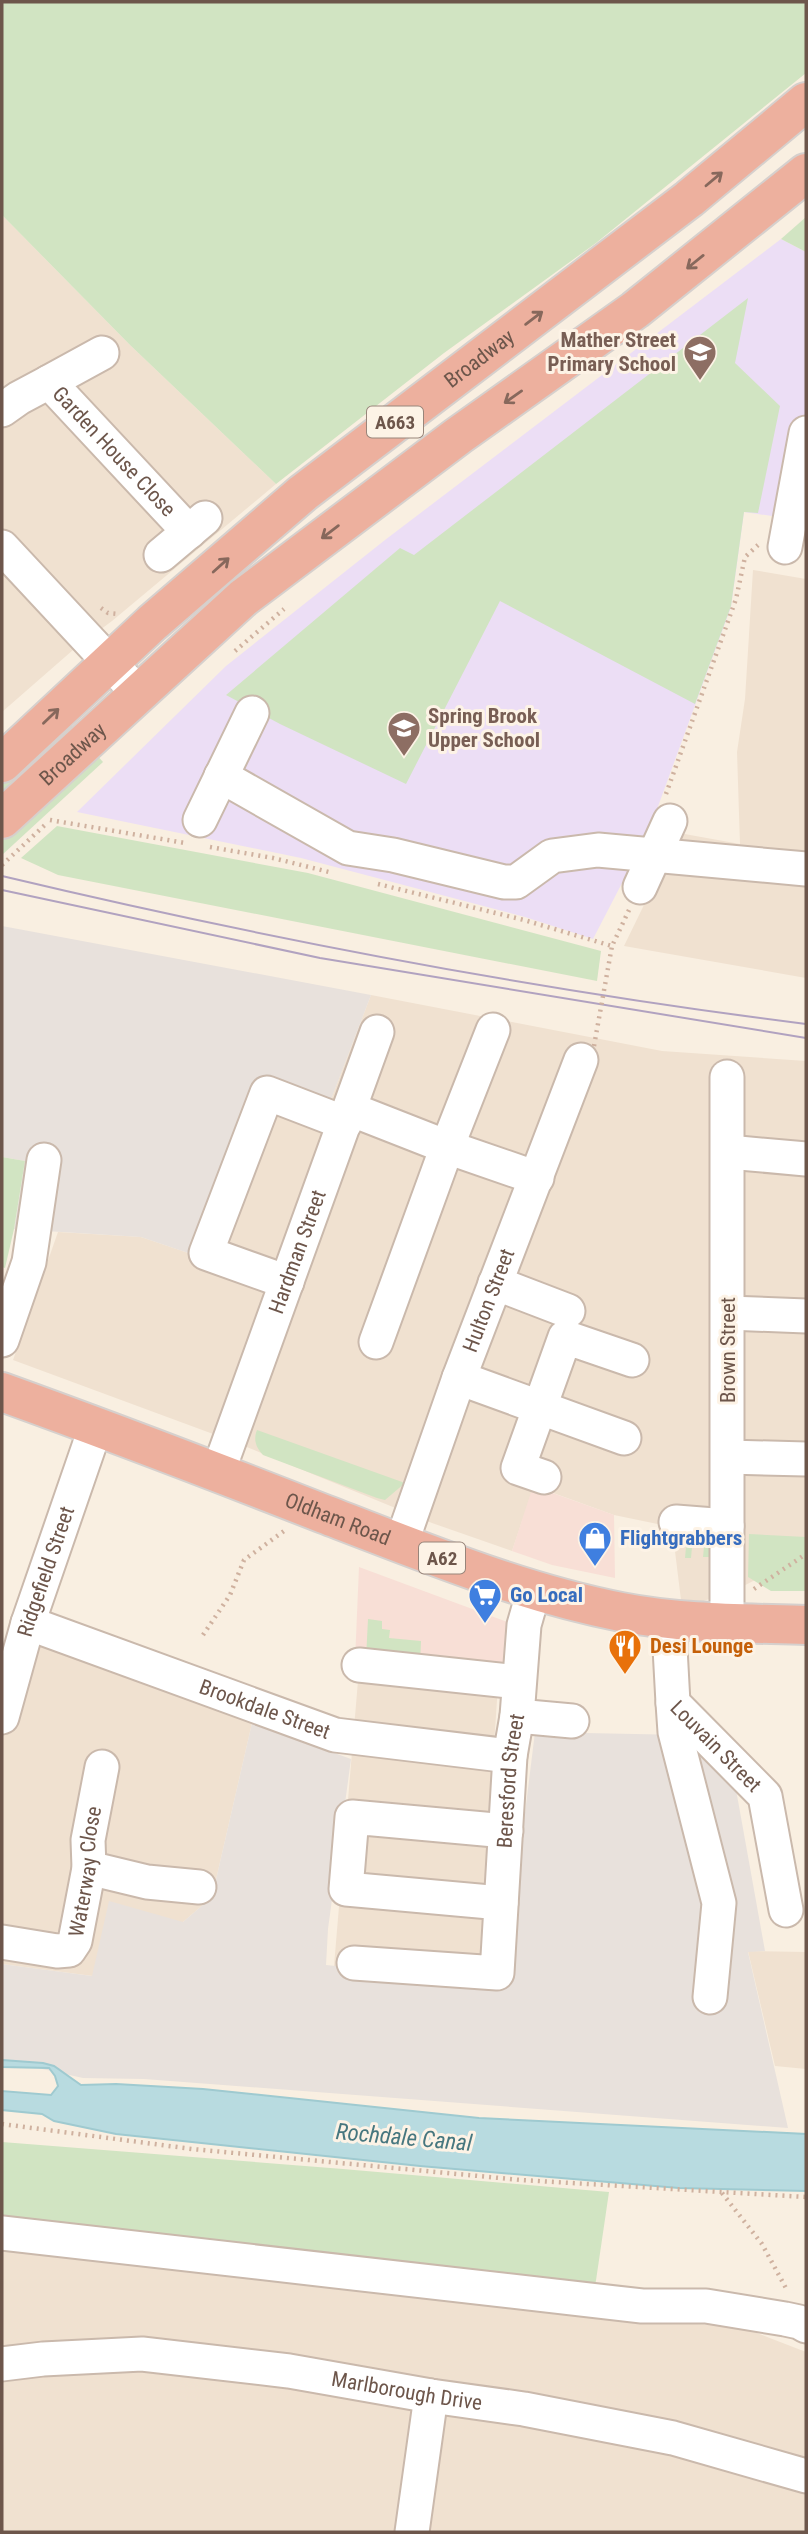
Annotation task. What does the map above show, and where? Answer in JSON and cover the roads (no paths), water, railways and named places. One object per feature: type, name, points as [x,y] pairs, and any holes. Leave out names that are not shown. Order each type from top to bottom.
[{"type":"highway","name":"Broadway","points":[[2,763],[152,623],[303,493],[689,199],[806,102]]},
{"type":"highway","name":"Broadway","points":[[18,819],[138,693],[243,597],[458,436],[635,310],[806,173]]},
{"type":"highway","name":"Oldham Road","points":[[2,1392],[218,1472],[401,1544],[534,1590],[621,1612],[672,1620],[736,1609],[806,1625]]},
{"type":"street","points":[[49,382],[102,353]]},
{"type":"street","name":"Garden House Close","points":[[2,410],[49,382],[197,525],[161,555]]},
{"type":"street","points":[[784,547],[802,474],[806,433]]},
{"type":"street","points":[[2,547],[138,693]]},
{"type":"street","points":[[201,837],[221,776],[252,713]]},
{"type":"street","points":[[221,776],[348,848],[393,855],[504,882],[516,882],[552,856],[598,850],[806,869]]},
{"type":"street","points":[[640,887],[654,857],[668,808]]},
{"type":"street","points":[[376,1342],[493,1030]]},
{"type":"street","name":"Hardman Street","points":[[218,1472],[377,1032]]},
{"type":"street","name":"Hulton Street","points":[[401,1544],[495,1283],[588,1053]]},
{"type":"street","name":"Brown Street","points":[[727,1077],[727,1526],[736,1609]]},
{"type":"street","points":[[287,1282],[206,1253],[267,1093],[447,1147],[537,1178]]},
{"type":"street","points":[[728,1152],[806,1159]]},
{"type":"street","points":[[2,1340],[29,1262],[44,1160]]},
{"type":"street","points":[[495,1283],[568,1311]]},
{"type":"street","points":[[728,1313],[806,1316]]},
{"type":"street","points":[[544,1477],[518,1468],[565,1336],[632,1360]]},
{"type":"street","points":[[459,1378],[624,1438]]},
{"type":"street","name":"Ridgefield Street","points":[[2,1717],[28,1623],[96,1426]]},
{"type":"street","points":[[728,1457],[806,1458]]},
{"type":"street","points":[[676,1522],[727,1526]]},
{"type":"street","name":"Beresford Street","points":[[354,1963],[497,1973],[510,1756],[517,1716],[524,1625],[534,1590]]},
{"type":"street","name":"Louvain Street","points":[[672,1620],[670,1648],[673,1703],[765,1796],[786,1910]]},
{"type":"street","name":"Brookdale Street","points":[[28,1623],[335,1735],[510,1756]]},
{"type":"street","points":[[359,1665],[518,1682]]},
{"type":"street","points":[[673,1703],[675,1731],[719,1903],[710,1997]]},
{"type":"street","points":[[517,1716],[572,1721]]},
{"type":"street","name":"Waterway Close","points":[[2,1942],[57,1951],[69,1950],[75,1941],[89,1868],[88,1840],[102,1767]]},
{"type":"street","points":[[501,1903],[346,1889],[352,1817],[506,1831]]},
{"type":"street","points":[[89,1868],[148,1882],[199,1887]]},
{"type":"street","points":[[2,2233],[642,2306],[706,2306],[803,2324]]},
{"type":"street","name":"Marlborough Drive","points":[[2,2364],[142,2354],[289,2371],[524,2409],[803,2465]]},
{"type":"street","points":[[412,2532],[431,2396]]},
{"type":"water","name":"Rochdale Canal","points":[[2,2060],[54,2066],[81,2085],[116,2084],[203,2089],[479,2118],[806,2134],[806,2191],[679,2188],[420,2166],[116,2134],[54,2121],[42,2114],[2,2110],[2,2091],[51,2095],[58,2086],[49,2068],[2,2067]]},
{"type":"tram line","points":[[2,876],[201,921],[402,961],[604,995],[806,1024]]},
{"type":"tram line","points":[[2,890],[320,958],[806,1038]]},
{"type":"place","name":"Mather Street Primary School","points":[[700,382]]},
{"type":"place","name":"Spring Brook Upper School","points":[[404,758]]},
{"type":"place","name":"Flightgrabbers","points":[[595,1568]]},
{"type":"place","name":"Go Local","points":[[485,1625]]},
{"type":"place","name":"Desi Lounge","points":[[625,1676]]}]
